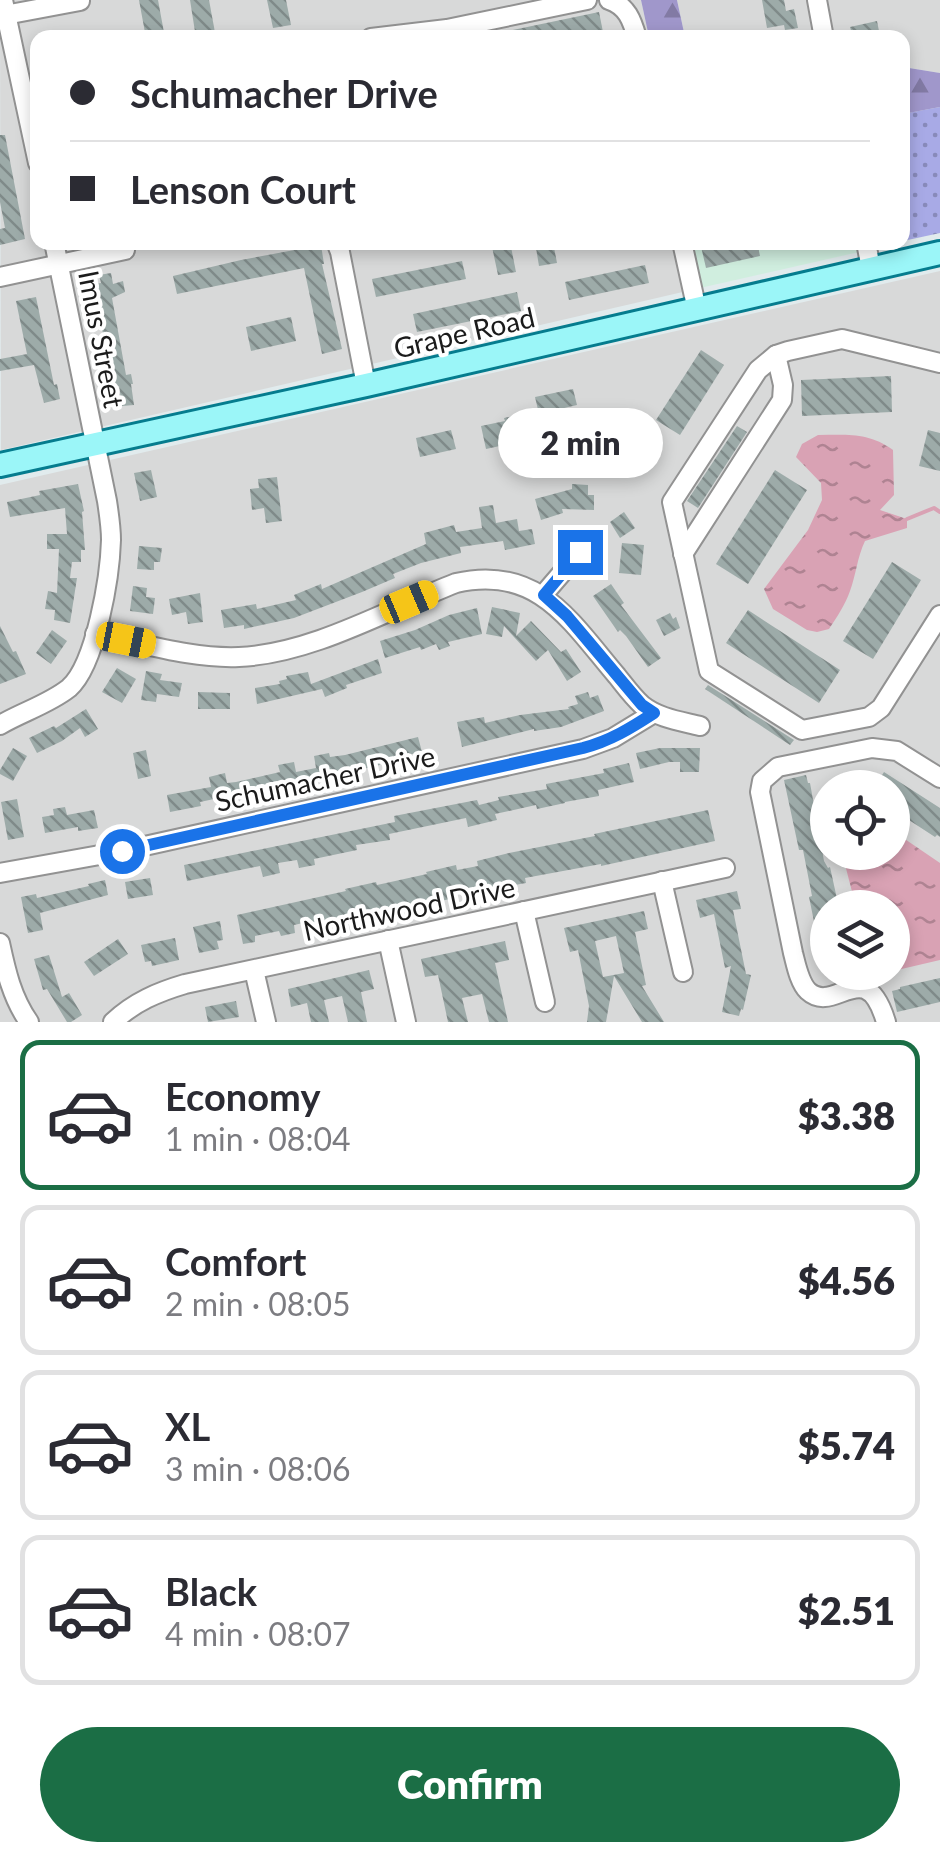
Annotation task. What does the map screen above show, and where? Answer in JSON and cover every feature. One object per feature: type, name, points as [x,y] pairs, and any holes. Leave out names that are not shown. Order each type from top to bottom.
[{"type":"main road","name":"Grape Road","points":[[0,465],[366,386],[940,253]]},
{"type":"street","points":[[439,30],[587,0]]},
{"type":"street","points":[[817,0],[823,30]]},
{"type":"street","points":[[30,128],[3,10],[80,1]]},
{"type":"street","points":[[616,3],[634,30]]},
{"type":"street","name":"Imus Street","points":[[0,725],[66,690],[82,672],[92,651],[110,559],[107,501],[55,250]]},
{"type":"street","points":[[0,277],[124,250]]},
{"type":"street","points":[[339,250],[366,386]]},
{"type":"street","points":[[684,250],[697,310]]},
{"type":"street","points":[[867,250],[871,269]]},
{"type":"street","points":[[940,363],[842,339],[776,355],[758,370],[672,502],[709,671],[802,730],[869,717],[881,708],[940,615]]},
{"type":"street","points":[[683,554],[782,400],[784,385],[776,355]]},
{"type":"street","points":[[544,595],[580,552]]},
{"type":"street","points":[[96,634],[218,657],[257,656],[303,646],[473,579],[508,581],[544,595],[567,616],[642,705],[654,713],[700,726]]},
{"type":"street","name":"Schumacher Drive","points":[[0,874],[122,851],[583,748],[613,738],[654,713]]},
{"type":"street","points":[[886,1022],[879,1000],[868,990],[826,996],[806,990],[793,952],[760,792],[762,781],[778,767],[872,748],[897,751],[940,778]]},
{"type":"street","name":"Northwood Drive","points":[[113,1022],[132,1006],[167,990],[725,868]]},
{"type":"street","points":[[662,881],[683,972]]},
{"type":"street","points":[[524,911],[545,1002]]},
{"type":"street","points":[[388,940],[406,1022]]},
{"type":"street","points":[[1,953],[13,993],[29,1022]]},
{"type":"street","points":[[254,970],[266,1022]]},
{"type":"shaded area","points":[[0,0],[641,0],[647,30],[30,30],[30,250],[692,250],[700,288],[1,450]]},
{"type":"shaded area","points":[[677,0],[940,0],[940,73],[910,68],[910,30],[683,30]]},
{"type":"shaded area","points":[[940,107],[940,233],[910,239],[910,113]]},
{"type":"shaded area","points":[[692,250],[859,250],[859,252],[700,288]]},
{"type":"shaded area","points":[[940,271],[940,1022],[0,1022],[0,485]]},
{"type":"green space","points":[[641,0],[677,0],[683,30],[647,30]]},
{"type":"green space","points":[[910,68],[940,73],[940,107],[910,113]]},
{"type":"water","points":[[818,435],[866,437],[893,450],[894,495],[880,510],[907,519],[907,528],[865,541],[843,606],[829,629],[817,632],[773,609],[764,589],[808,530],[822,500],[821,483],[796,457],[802,444]]},
{"type":"water","points":[[910,843],[940,863],[940,960],[910,967],[910,890],[852,890],[846,870],[910,870]]},
{"type":"building","points":[[139,0],[158,0],[164,30],[145,30]]},
{"type":"building","points":[[190,0],[209,0],[215,30],[195,30]]},
{"type":"building","points":[[267,0],[286,0],[291,25],[273,28]]},
{"type":"building","points":[[762,0],[784,0],[786,11],[794,9],[798,28],[767,28]]},
{"type":"building","points":[[599,12],[603,30],[513,30]]},
{"type":"building","points":[[877,21],[879,30],[851,30],[850,27]]},
{"type":"building","points":[[0,135],[5,135],[25,239],[0,245],[0,229],[5,228],[0,202]]},
{"type":"building","points":[[294,250],[322,250],[342,349],[322,354],[304,268],[177,294],[173,276]]},
{"type":"building","points":[[493,250],[512,250],[516,272],[498,275]]},
{"type":"building","points":[[536,250],[555,250],[557,263],[539,266]]},
{"type":"building","points":[[702,250],[759,250],[760,256],[706,268]]},
{"type":"building","points":[[462,261],[466,279],[376,297],[372,279]]},
{"type":"building","points":[[645,265],[649,283],[569,300],[565,282]]},
{"type":"building","points":[[111,273],[113,284],[123,281],[125,292],[112,298],[126,375],[131,374],[134,405],[122,406],[119,386],[112,388],[93,284],[101,283],[99,275]]},
{"type":"building","points":[[517,292],[521,311],[417,332],[413,314]]},
{"type":"building","points":[[36,297],[60,399],[44,403],[34,365],[0,371],[0,359],[27,354],[16,301]]},
{"type":"building","points":[[291,317],[296,341],[251,351],[246,327]]},
{"type":"building","points":[[701,350],[724,365],[680,435],[656,420]]},
{"type":"building","points":[[891,376],[892,412],[802,416],[801,380]]},
{"type":"building","points":[[573,389],[577,405],[539,414],[535,397]]},
{"type":"building","points":[[518,415],[523,441],[486,449],[481,426]]},
{"type":"building","points":[[737,426],[747,432],[698,508],[687,501]]},
{"type":"building","points":[[451,430],[456,449],[420,457],[416,438]]},
{"type":"building","points":[[928,430],[940,433],[940,471],[919,466]]},
{"type":"building","points":[[151,470],[157,497],[140,501],[134,473]]},
{"type":"building","points":[[775,470],[807,490],[748,584],[716,564]]},
{"type":"building","points":[[277,477],[282,521],[266,523],[264,508],[252,510],[250,489],[259,488],[258,479]]},
{"type":"building","points":[[78,484],[84,511],[85,550],[81,550],[81,562],[72,562],[70,578],[77,578],[70,623],[54,620],[55,610],[45,609],[48,591],[57,593],[59,549],[47,549],[47,534],[67,534],[65,508],[10,517],[7,502]]},
{"type":"building","points":[[572,484],[588,485],[588,495],[594,495],[594,510],[562,509],[563,513],[541,520],[535,499],[572,489]]},
{"type":"building","points":[[493,505],[496,523],[517,519],[519,531],[532,529],[535,544],[505,550],[503,541],[460,547],[461,553],[421,563],[393,574],[395,578],[294,618],[244,629],[244,625],[224,628],[221,610],[256,604],[257,609],[296,600],[294,595],[321,584],[322,589],[426,544],[424,533],[454,525],[456,532],[482,528],[479,507]]},
{"type":"building","points":[[624,512],[635,528],[620,538],[610,522]]},
{"type":"building","points":[[622,543],[644,545],[641,575],[619,573]]},
{"type":"building","points":[[139,546],[162,548],[154,570],[137,569]]},
{"type":"building","points":[[892,562],[921,580],[873,659],[843,641]]},
{"type":"building","points":[[611,584],[624,603],[621,605],[661,658],[648,667],[593,596]]},
{"type":"building","points":[[133,586],[147,588],[146,597],[155,598],[153,614],[130,611]]},
{"type":"building","points":[[200,593],[203,622],[188,624],[186,612],[172,615],[169,599]]},
{"type":"building","points":[[492,607],[520,613],[516,636],[531,621],[561,652],[566,649],[581,672],[567,681],[548,650],[536,661],[504,626],[502,637],[486,634]]},
{"type":"building","points":[[477,608],[482,634],[448,642],[450,646],[439,650],[436,644],[385,658],[380,641]]},
{"type":"building","points":[[748,610],[840,670],[819,703],[726,643]]},
{"type":"building","points":[[670,613],[680,628],[664,636],[656,620]]},
{"type":"building","points":[[0,626],[26,674],[0,684]]},
{"type":"building","points":[[52,630],[67,641],[51,664],[36,653]]},
{"type":"building","points":[[378,659],[382,673],[325,697],[322,689],[257,704],[255,688],[280,684],[286,676],[308,672],[311,684]]},
{"type":"building","points":[[117,668],[136,679],[122,703],[102,692]]},
{"type":"building","points":[[146,671],[162,674],[160,680],[182,683],[179,697],[157,694],[156,702],[141,700]]},
{"type":"building","points":[[708,685],[794,740],[790,745],[705,689]]},
{"type":"building","points":[[198,692],[230,693],[230,709],[198,709]]},
{"type":"building","points":[[588,692],[590,698],[598,695],[604,711],[561,727],[534,729],[462,747],[457,722],[484,717],[485,723],[569,709],[578,704],[575,696]]},
{"type":"building","points":[[86,709],[98,729],[85,737],[80,728],[37,753],[29,738],[56,728]]},
{"type":"building","points":[[418,737],[422,752],[379,761],[380,765],[249,796],[247,792],[200,802],[201,806],[170,812],[167,795],[211,787],[209,777],[225,773],[227,783],[236,782],[280,772],[278,765],[294,762],[296,772],[316,768],[314,756],[345,755]]},
{"type":"building","points":[[13,748],[27,756],[13,781],[0,774],[0,770]]},
{"type":"building","points":[[660,748],[700,748],[699,772],[680,772],[680,762],[640,769],[636,753]]},
{"type":"building","points":[[146,750],[151,776],[138,779],[133,753]]},
{"type":"building","points":[[629,763],[634,782],[598,790],[599,796],[495,814],[497,820],[468,827],[466,818],[389,834],[390,840],[356,845],[357,850],[314,859],[315,865],[299,868],[297,860],[278,863],[280,873],[263,877],[260,866],[187,881],[184,865],[395,822],[394,816],[477,800],[479,805]]},
{"type":"building","points":[[806,775],[810,783],[810,870],[831,870],[835,890],[811,890],[784,780]]},
{"type":"building","points":[[910,789],[940,808],[940,837],[910,821]]},
{"type":"building","points":[[17,799],[24,837],[8,840],[1,802]]},
{"type":"building","points":[[65,807],[67,815],[94,810],[98,828],[45,833],[42,817]]},
{"type":"building","points":[[708,810],[715,841],[525,878],[526,883],[455,894],[456,898],[415,903],[416,906],[352,921],[351,917],[312,925],[312,921],[294,925],[295,933],[281,936],[279,931],[255,936],[255,942],[243,944],[237,915],[456,865],[457,870],[478,866],[477,861],[509,853]]},
{"type":"building","points":[[150,878],[153,895],[128,899],[125,882]]},
{"type":"building","points":[[105,880],[108,895],[40,913],[43,930],[28,933],[21,897],[36,894],[37,898]]},
{"type":"building","points":[[737,891],[741,909],[733,910],[746,974],[751,975],[739,1016],[722,1012],[731,966],[725,968],[714,914],[700,918],[696,900]]},
{"type":"building","points":[[644,911],[648,929],[635,932],[646,985],[642,986],[664,1022],[642,1022],[614,976],[606,1022],[587,1022],[589,1006],[578,950],[570,952],[564,928]],"holes":[[[616,936],[624,973],[603,977],[595,941]]]},
{"type":"building","points":[[220,921],[223,940],[217,941],[219,949],[199,953],[193,927]]},
{"type":"building","points":[[175,938],[179,960],[152,966],[151,961],[145,962],[141,945]]},
{"type":"building","points":[[118,939],[128,954],[94,976],[84,962]]},
{"type":"building","points":[[505,941],[509,960],[495,963],[508,1022],[489,1022],[482,994],[462,998],[468,1022],[448,1022],[438,975],[425,977],[421,959]]},
{"type":"building","points":[[49,955],[62,997],[69,993],[82,1015],[71,1022],[67,1022],[47,989],[43,990],[34,959]]},
{"type":"building","points":[[369,970],[374,989],[361,992],[367,1022],[348,1022],[342,996],[324,1000],[329,1022],[311,1022],[307,1003],[291,1007],[288,989]]},
{"type":"building","points":[[940,978],[940,1002],[897,1012],[892,991],[910,990],[910,985]]},
{"type":"building","points":[[236,1001],[239,1017],[208,1022],[205,1007]]},
{"type":"waterway","points":[[907,519],[934,508],[940,512]]},
{"type":"route","points":[[122,851],[583,748],[633,727],[654,713],[642,705],[567,616],[544,595],[580,552]]}]
